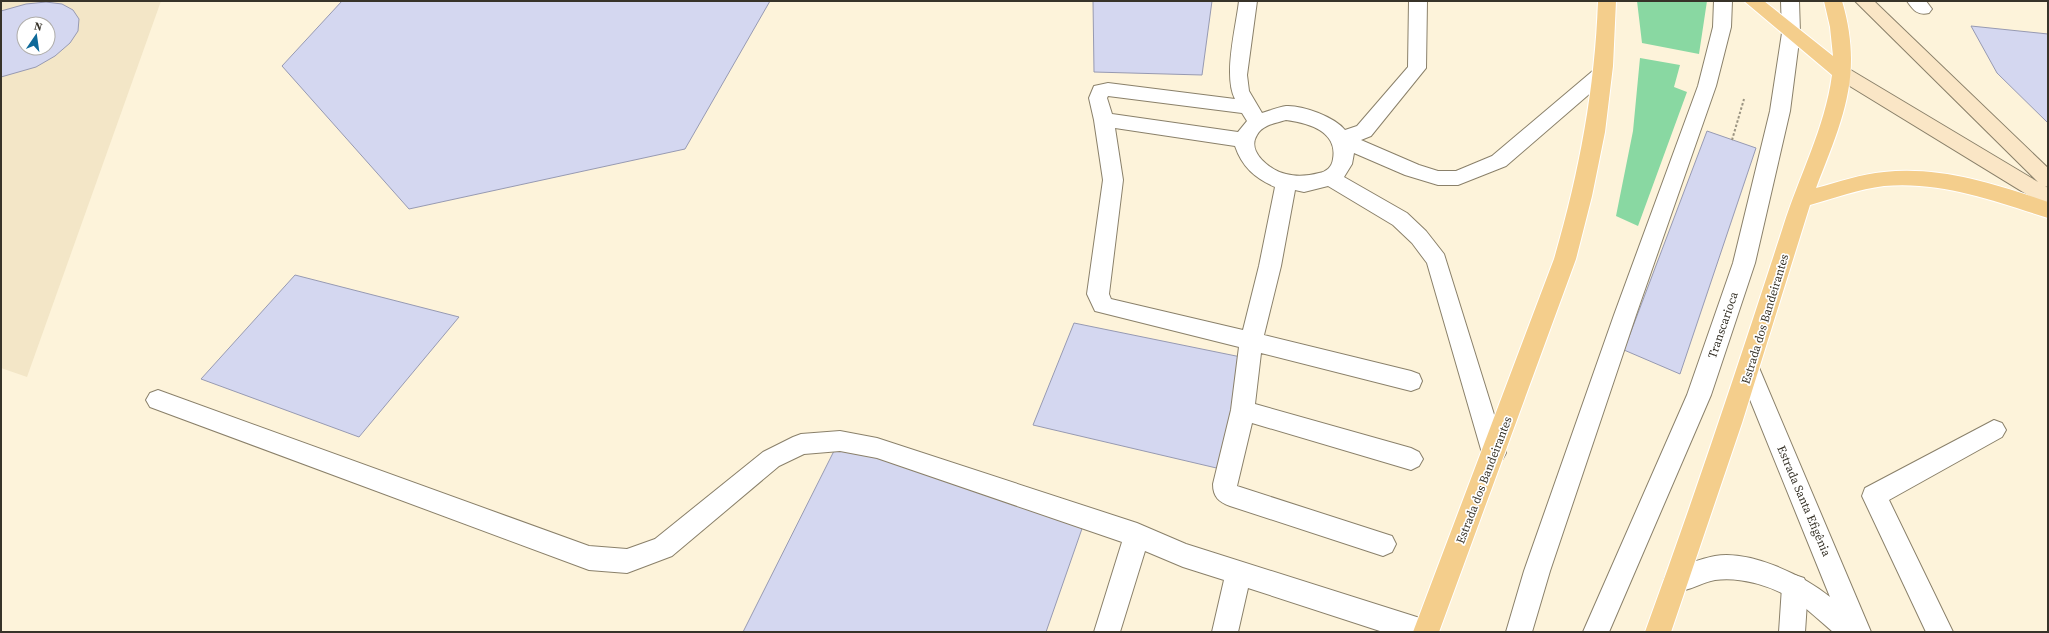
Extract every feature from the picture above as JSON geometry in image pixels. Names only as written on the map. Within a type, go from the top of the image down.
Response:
[{"type":"main road","name":"Estrada dos Bandeirantes","points":[[1425,632],[1494,453],[1564,260],[1585,179],[1596,122],[1602,72],[1607,1]]},
{"type":"main road","points":[[1753,1],[1842,74],[2048,198]]},
{"type":"main road","name":"Estrada dos Bandeirantes","points":[[1658,632],[1749,370],[1802,200],[1831,128],[1842,74],[1841,41],[1837,15],[1832,1]]},
{"type":"main road","points":[[1864,1],[2048,180]]},
{"type":"main road","points":[[1802,200],[1884,179],[1933,178],[1979,187],[2048,210]]},
{"type":"street","points":[[1248,1],[1238,75],[1240,91],[1253,114],[1244,140],[1246,154],[1254,166],[1268,176],[1286,183],[1321,181],[1400,219],[1419,237],[1437,260],[1494,453]]},
{"type":"street","points":[[1341,139],[1364,131],[1417,68],[1418,1]]},
{"type":"street","points":[[1519,632],[1537,571],[1627,307],[1707,86],[1722,27],[1723,1]]},
{"type":"street","name":"Transcarioca","points":[[1596,632],[1699,395],[1744,263],[1780,111],[1791,33],[1790,1]]},
{"type":"street","points":[[1341,139],[1412,170],[1438,178],[1458,178],[1473,173],[1499,160],[1602,72]]},
{"type":"street","points":[[1321,181],[1341,167],[1345,154],[1341,139],[1332,128],[1318,120],[1302,114],[1253,114],[1108,89],[1100,91],[1098,98],[1104,120],[1113,180],[1098,294],[1103,305],[1128,312],[1411,381]]},
{"type":"street","points":[[1104,120],[1244,140]]},
{"type":"street","points":[[1364,131],[1385,144],[1419,159],[1448,169],[1473,173]]},
{"type":"street","points":[[1286,183],[1270,266],[1251,341],[1243,410],[1224,484],[1225,490],[1230,496],[1383,544]]},
{"type":"street","name":"Estrada Santa Efigênia","points":[[1749,370],[1858,632]]},
{"type":"street","points":[[158,400],[590,558],[628,561],[663,548],[771,459],[801,444],[840,441],[877,448],[1136,535],[1183,556],[1425,632]]},
{"type":"street","points":[[1243,410],[1411,459]]},
{"type":"street","points":[[1940,632],[1874,496],[1994,430]]},
{"type":"street","points":[[1107,632],[1136,535]]},
{"type":"street","points":[[1677,580],[1715,568],[1738,568],[1774,577],[1811,597],[1853,632]]},
{"type":"street","points":[[1225,632],[1238,574]]},
{"type":"street","points":[[1792,632],[1794,587]]},
{"type":"path","points":[[1732,140],[1744,99]]},
{"type":"shaded area","points":[[1,1],[161,1],[27,377],[1,368]]},
{"type":"green space","points":[[1637,1],[1707,1],[1699,54],[1642,43]]},
{"type":"green space","points":[[1640,58],[1680,65],[1674,87],[1687,92],[1638,226],[1616,216],[1633,131]]},
{"type":"building","points":[[342,1],[770,1],[685,149],[409,209],[282,66]]},
{"type":"building","points":[[1093,1],[1212,1],[1202,75],[1094,72]]},
{"type":"building","points":[[46,2],[62,4],[73,10],[79,19],[78,31],[70,43],[56,55],[56,16],[16,16],[16,56],[55,56],[36,67],[1,77],[1,11],[26,4]]},
{"type":"building","points":[[1971,26],[2048,34],[2048,123],[1997,73]]},
{"type":"building","points":[[1707,131],[1756,148],[1680,374],[1624,350]]},
{"type":"building","points":[[295,275],[459,317],[359,437],[201,379]]},
{"type":"building","points":[[1074,323],[1241,357],[1225,470],[1033,425]]},
{"type":"building","points":[[838,443],[1085,520],[1046,632],[743,632]]}]
